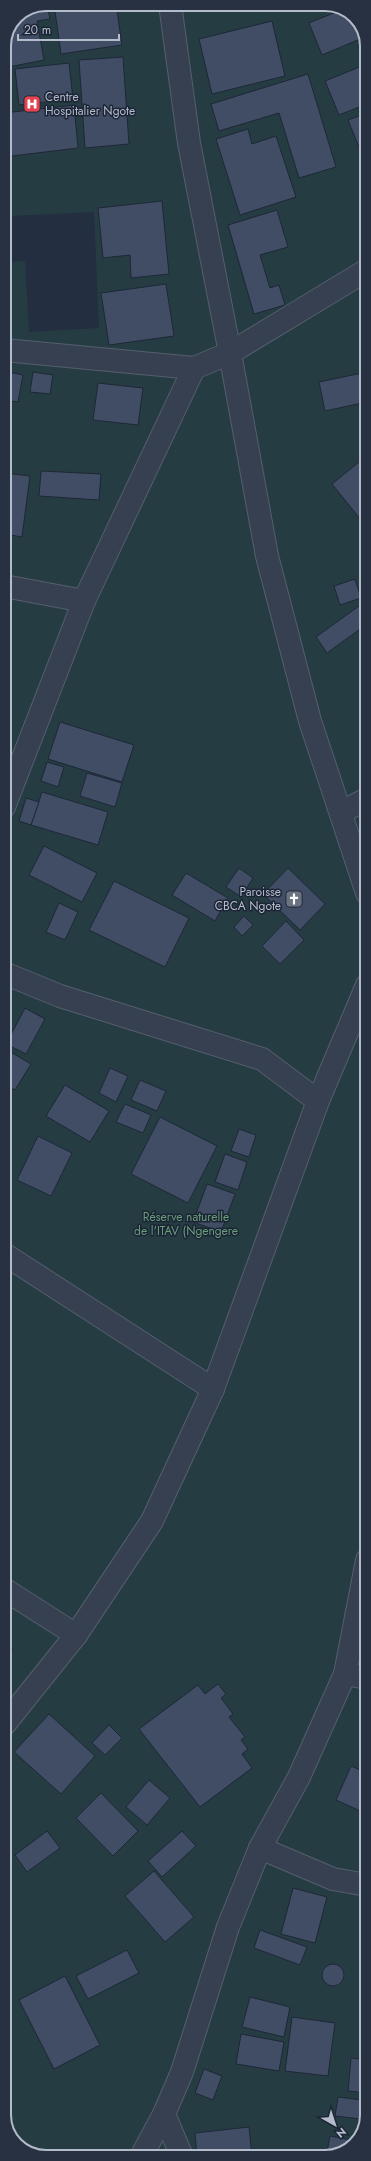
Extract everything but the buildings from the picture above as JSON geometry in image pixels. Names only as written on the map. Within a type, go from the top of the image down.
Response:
[{"type":"street","points":[[171,11],[189,143],[230,353],[267,556],[310,721],[360,871]]},
{"type":"street","points":[[11,351],[194,368],[230,353],[360,274]]},
{"type":"street","points":[[11,789],[84,601],[194,368]]},
{"type":"street","points":[[11,587],[84,601]]},
{"type":"street","points":[[341,812],[360,802]]},
{"type":"street","points":[[11,975],[60,996],[262,1059],[318,1101]]},
{"type":"street","points":[[11,1716],[76,1635],[152,1520],[213,1389],[318,1101],[360,1010]]},
{"type":"street","points":[[11,1259],[213,1389]]},
{"type":"street","points":[[11,1594],[76,1635]]},
{"type":"street","points":[[145,2150],[164,2114],[182,2072],[228,1927],[260,1848],[299,1777],[345,1674],[360,1596]]},
{"type":"street","points":[[345,1674],[360,1677]]},
{"type":"street","points":[[260,1848],[333,1879],[360,1884]]},
{"type":"street","points":[[164,2114],[179,2150]]},
{"type":"green space","name":"Réserve naturelle de l'ITAV (Ngengere","points":[[46,11],[327,11],[344,17],[353,25],[360,41],[360,2115],[357,2128],[351,2138],[343,2145],[330,2150],[44,2150],[28,2145],[23,2141],[15,2131],[11,2120],[11,262],[25,261],[29,332],[99,328],[94,212],[11,216],[11,46],[14,33],[21,21],[33,14]]},
{"type":"place","name":"Centre Hospitalier Ngote","points":[[32,104]]},
{"type":"place","name":"Paroisse CBCA Ngote","points":[[294,899]]}]
